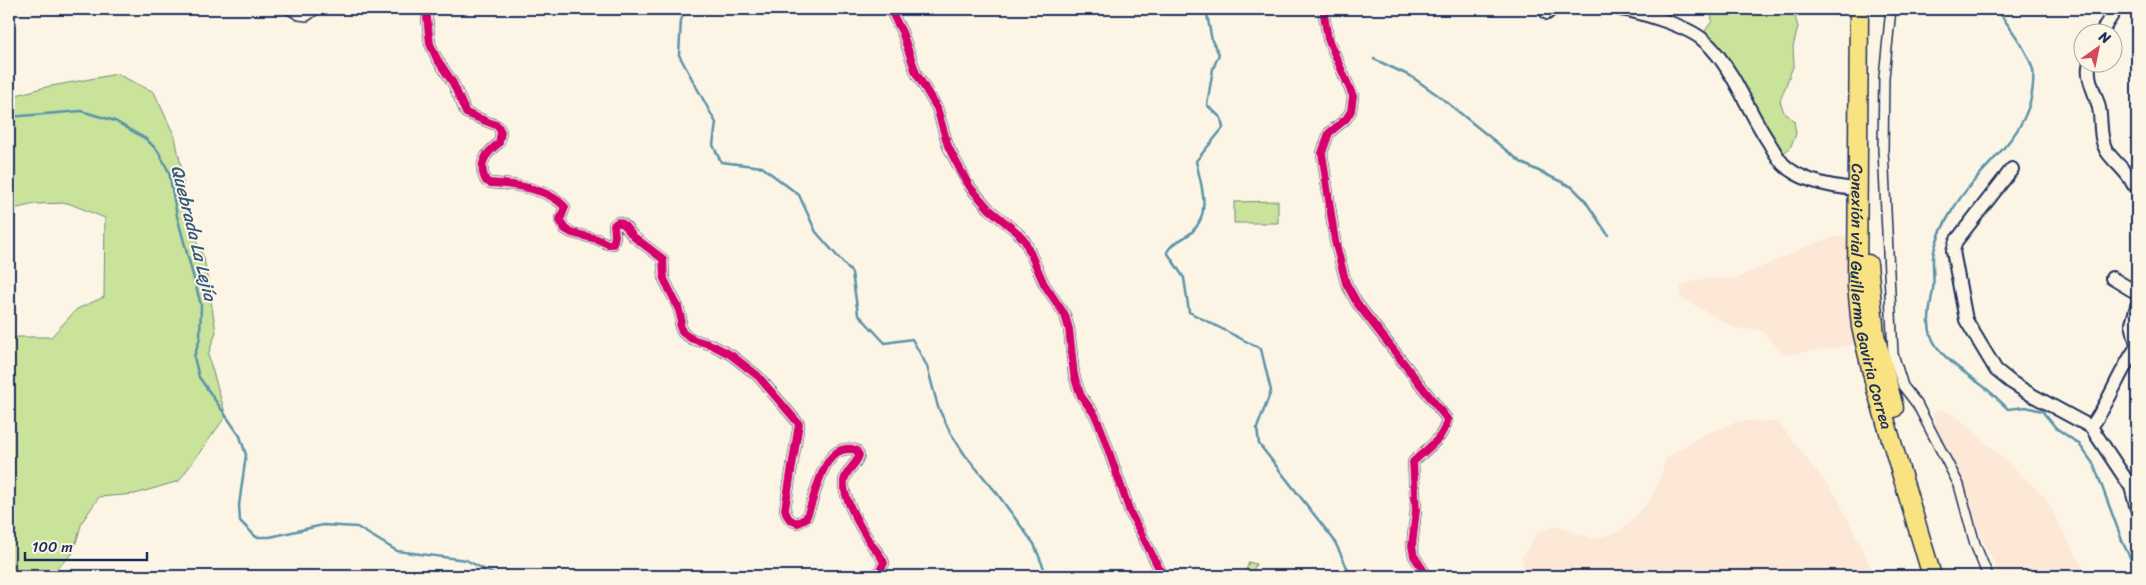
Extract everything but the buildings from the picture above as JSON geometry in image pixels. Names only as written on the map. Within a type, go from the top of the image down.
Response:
[{"type":"highway","name":"Conexión vial Guillermo Gaviria Correa","points":[[1859,9],[1857,286],[1861,326],[1876,389],[1932,576]]},
{"type":"highway","name":"Conexión vial Guillermo Gaviria Correa","points":[[1870,9],[1867,242],[1870,303],[1887,356],[1943,576]]},
{"type":"street","points":[[289,9],[299,15],[307,16],[316,9]]},
{"type":"street","points":[[426,9],[430,44],[436,58],[453,83],[466,113],[498,126],[501,132],[502,137],[499,143],[486,153],[483,176],[486,181],[490,184],[543,193],[560,202],[565,207],[560,220],[565,228],[608,244],[613,244],[614,241],[614,225],[618,222],[623,224],[634,237],[663,259],[664,279],[678,306],[681,318],[680,327],[683,333],[692,339],[712,344],[732,355],[758,376],[799,424],[785,509],[791,521],[798,523],[806,518],[820,476],[825,466],[833,457],[847,450],[856,450],[859,455],[858,461],[846,473],[844,487],[852,508],[870,542],[884,563],[877,576]]},
{"type":"street","points":[[890,9],[902,32],[916,73],[937,108],[948,146],[955,160],[970,186],[989,209],[1018,233],[1025,242],[1044,284],[1065,315],[1069,329],[1074,375],[1081,396],[1095,415],[1130,512],[1163,576]]},
{"type":"street","points":[[1323,9],[1328,39],[1353,96],[1351,111],[1346,119],[1329,133],[1322,153],[1332,208],[1335,242],[1346,283],[1357,303],[1447,419],[1446,426],[1436,441],[1413,462],[1416,510],[1412,546],[1414,556],[1427,576]]},
{"type":"street","points":[[1545,9],[1547,13],[1552,9]]},
{"type":"street","points":[[1620,9],[1646,15],[1691,32],[1702,39],[1721,58],[1755,120],[1783,164],[1792,171],[1816,181],[1837,187],[1858,189]]},
{"type":"street","points":[[1891,9],[1884,77],[1883,150],[1887,356],[1903,386],[1917,404],[1959,484],[1975,544],[1988,576]]},
{"type":"street","points":[[2108,22],[2116,9]]},
{"type":"street","points":[[2089,72],[2088,76],[2099,107],[2105,148],[2115,162],[2127,172],[2133,184]]},
{"type":"street","points":[[2012,169],[1956,241],[1954,251],[1966,320],[1996,370],[2030,394],[2090,427],[2130,487],[2137,509]]},
{"type":"street","points":[[2112,278],[2137,293]]},
{"type":"street","points":[[2090,427],[2137,346],[2132,324],[2137,306]]},
{"type":"shaded area","points":[[1839,236],[1851,236],[1860,344],[1785,355],[1761,330],[1735,328],[1680,297],[1681,286],[1688,283],[1702,279],[1737,278],[1812,244]]},
{"type":"shaded area","points":[[1941,409],[1959,418],[2045,497],[2087,576],[2001,576],[1983,541],[1960,477],[1935,425],[1933,413]]},
{"type":"shaded area","points":[[1738,421],[1778,422],[1837,497],[1875,576],[1525,576],[1522,557],[1538,532],[1557,526],[1594,539],[1621,531],[1648,503],[1660,479],[1666,458],[1701,436]]},
{"type":"green space","points":[[1711,9],[1793,9],[1798,27],[1793,47],[1794,64],[1780,101],[1784,112],[1794,121],[1796,134],[1790,148],[1781,155],[1750,95],[1708,38],[1705,31],[1712,21]]},
{"type":"green space","points":[[117,74],[154,92],[175,137],[182,171],[186,218],[204,258],[216,332],[208,355],[226,416],[179,481],[135,494],[99,497],[82,522],[73,553],[49,576],[9,576],[9,340],[17,337],[51,337],[77,309],[104,297],[105,218],[68,203],[35,204],[9,210],[9,97],[46,87]]},
{"type":"green space","points":[[1278,201],[1278,223],[1234,223],[1234,202]]},
{"type":"green space","points":[[1249,562],[1256,564],[1251,576],[1244,576]]},
{"type":"waterway","points":[[686,9],[681,20],[679,55],[716,123],[713,145],[721,162],[762,167],[799,195],[816,232],[852,273],[858,314],[885,343],[912,339],[927,366],[938,407],[950,432],[965,455],[996,492],[1034,544],[1047,576]]},
{"type":"waterway","points":[[1206,9],[1212,41],[1219,54],[1213,69],[1207,105],[1221,118],[1223,128],[1196,161],[1203,198],[1202,216],[1192,232],[1175,243],[1167,252],[1184,278],[1189,312],[1261,349],[1271,391],[1257,428],[1259,444],[1334,540],[1351,576]]},
{"type":"waterway","points":[[1997,9],[2022,46],[2033,70],[2031,100],[2020,126],[2004,148],[1963,195],[1950,213],[1940,233],[1933,256],[1933,284],[1929,319],[1930,334],[1937,347],[1947,359],[1986,389],[2008,409],[2026,407],[2042,411],[2056,428],[2079,444],[2094,465],[2123,543],[2137,572]]},
{"type":"waterway","points":[[1374,59],[1412,77],[1439,96],[1522,163],[1572,187],[1584,199],[1608,235]]},
{"type":"waterway","name":"Quebrada La Lejía","points":[[9,117],[81,111],[115,121],[146,139],[158,151],[169,172],[177,216],[201,305],[200,338],[194,357],[199,377],[240,436],[246,455],[239,505],[240,521],[256,537],[270,537],[323,525],[357,527],[397,551],[466,560],[497,576]]},
{"type":"cycle path","points":[[426,9],[430,44],[437,59],[453,83],[466,113],[498,126],[501,132],[499,143],[484,159],[482,169],[486,181],[530,189],[550,196],[565,207],[560,220],[565,229],[572,233],[613,244],[615,236],[614,225],[618,222],[623,224],[634,237],[663,259],[664,279],[678,307],[681,318],[680,327],[683,333],[692,339],[712,345],[731,355],[758,376],[799,424],[785,509],[789,519],[798,523],[806,518],[822,473],[835,454],[844,449],[856,450],[859,455],[845,477],[844,487],[857,520],[884,563],[877,576]]},
{"type":"cycle path","points":[[890,9],[902,32],[916,73],[937,108],[948,146],[970,187],[989,209],[1025,241],[1044,284],[1065,315],[1069,329],[1074,375],[1081,396],[1095,415],[1130,512],[1163,576]]},
{"type":"cycle path","points":[[1323,9],[1328,39],[1353,96],[1351,111],[1346,119],[1329,133],[1322,153],[1335,241],[1346,283],[1357,303],[1447,419],[1438,438],[1413,462],[1416,510],[1412,546],[1414,556],[1427,576]]}]
